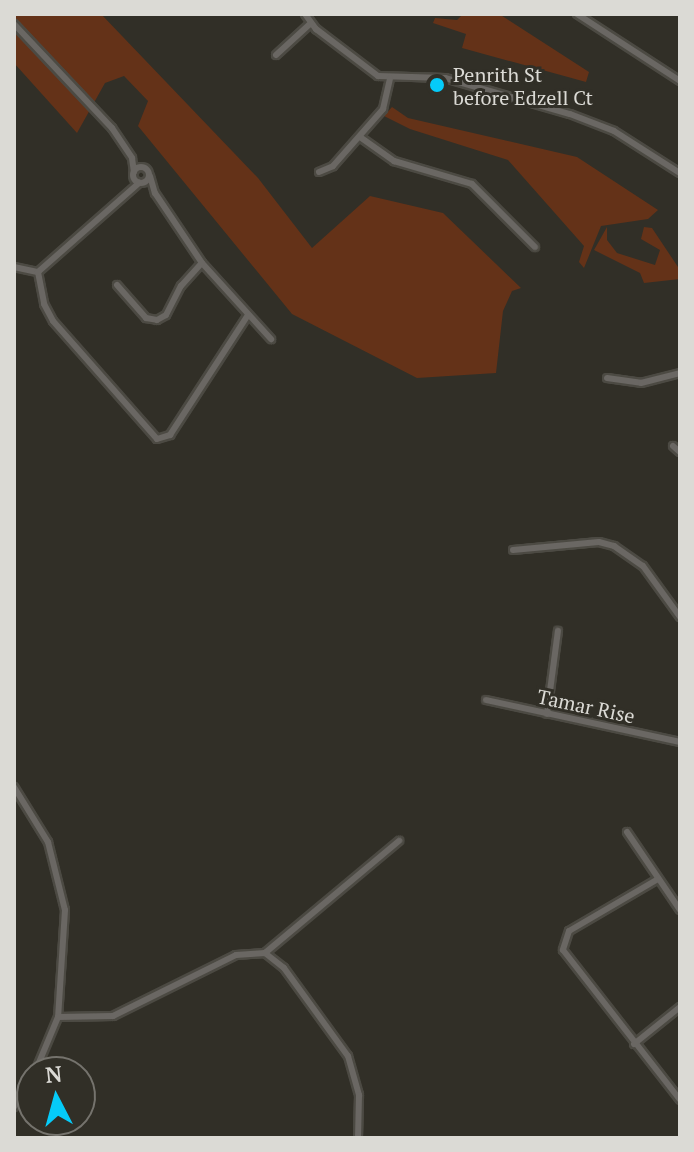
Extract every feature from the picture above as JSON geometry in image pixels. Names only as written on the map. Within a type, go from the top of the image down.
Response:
[{"type":"street","points":[[305,14],[311,23],[361,67],[390,79],[445,78],[570,114],[614,131],[680,173]]},
{"type":"street","points":[[577,14],[680,81]]},
{"type":"street","points":[[276,55],[311,23]]},
{"type":"street","points":[[14,24],[112,128],[132,158],[145,167],[155,193],[202,263],[271,339]]},
{"type":"street","points":[[319,172],[333,166],[360,137],[387,101],[390,79]]},
{"type":"street","points":[[360,137],[394,161],[472,184],[535,247]]},
{"type":"street","points":[[132,158],[134,173],[140,183],[155,193]]},
{"type":"street","points":[[14,267],[38,272],[59,259],[125,191],[134,173],[145,167]]},
{"type":"street","points":[[125,191],[150,176]]},
{"type":"street","points":[[117,285],[146,318],[157,320],[170,310],[181,286],[202,263]]},
{"type":"street","points":[[38,272],[53,321],[157,439],[170,435],[248,315]]},
{"type":"street","points":[[607,378],[641,383],[680,373]]},
{"type":"street","points":[[673,446],[680,452]]},
{"type":"street","points":[[513,550],[599,542],[614,546],[643,566],[680,617]]},
{"type":"street","points":[[547,714],[558,631]]},
{"type":"street","name":"Tamar Rise","points":[[486,700],[680,742]]},
{"type":"street","points":[[14,787],[48,842],[64,898],[58,1017],[41,1056]]},
{"type":"street","points":[[627,832],[680,910]]},
{"type":"street","points":[[58,1017],[113,1016],[236,955],[265,953],[399,841]]},
{"type":"street","points":[[658,879],[569,931],[562,943],[566,957],[680,1100]]},
{"type":"street","points":[[265,953],[284,968],[348,1056],[359,1095],[358,1138]]},
{"type":"street","points":[[634,1044],[680,1007]]},
{"type":"shaded area","points":[[14,14],[101,14],[258,178],[312,248],[370,196],[443,213],[521,288],[512,291],[503,311],[496,373],[417,378],[292,314],[138,126],[148,101],[124,76],[105,83],[77,133],[14,63]]},
{"type":"shaded area","points":[[463,14],[499,14],[589,72],[586,82],[462,48],[466,34],[433,23],[435,18],[457,20]]},
{"type":"shaded area","points":[[392,107],[408,118],[577,157],[658,210],[648,219],[601,226],[584,268],[579,262],[584,246],[508,160],[410,129],[384,116]]},
{"type":"shaded area","points":[[607,227],[607,240],[617,253],[655,265],[660,250],[641,239],[644,227],[652,228],[680,270],[680,279],[644,283],[640,273],[594,250]]},
{"type":"place","name":"Penrith St before Edzell Ct","points":[[437,85]]}]
